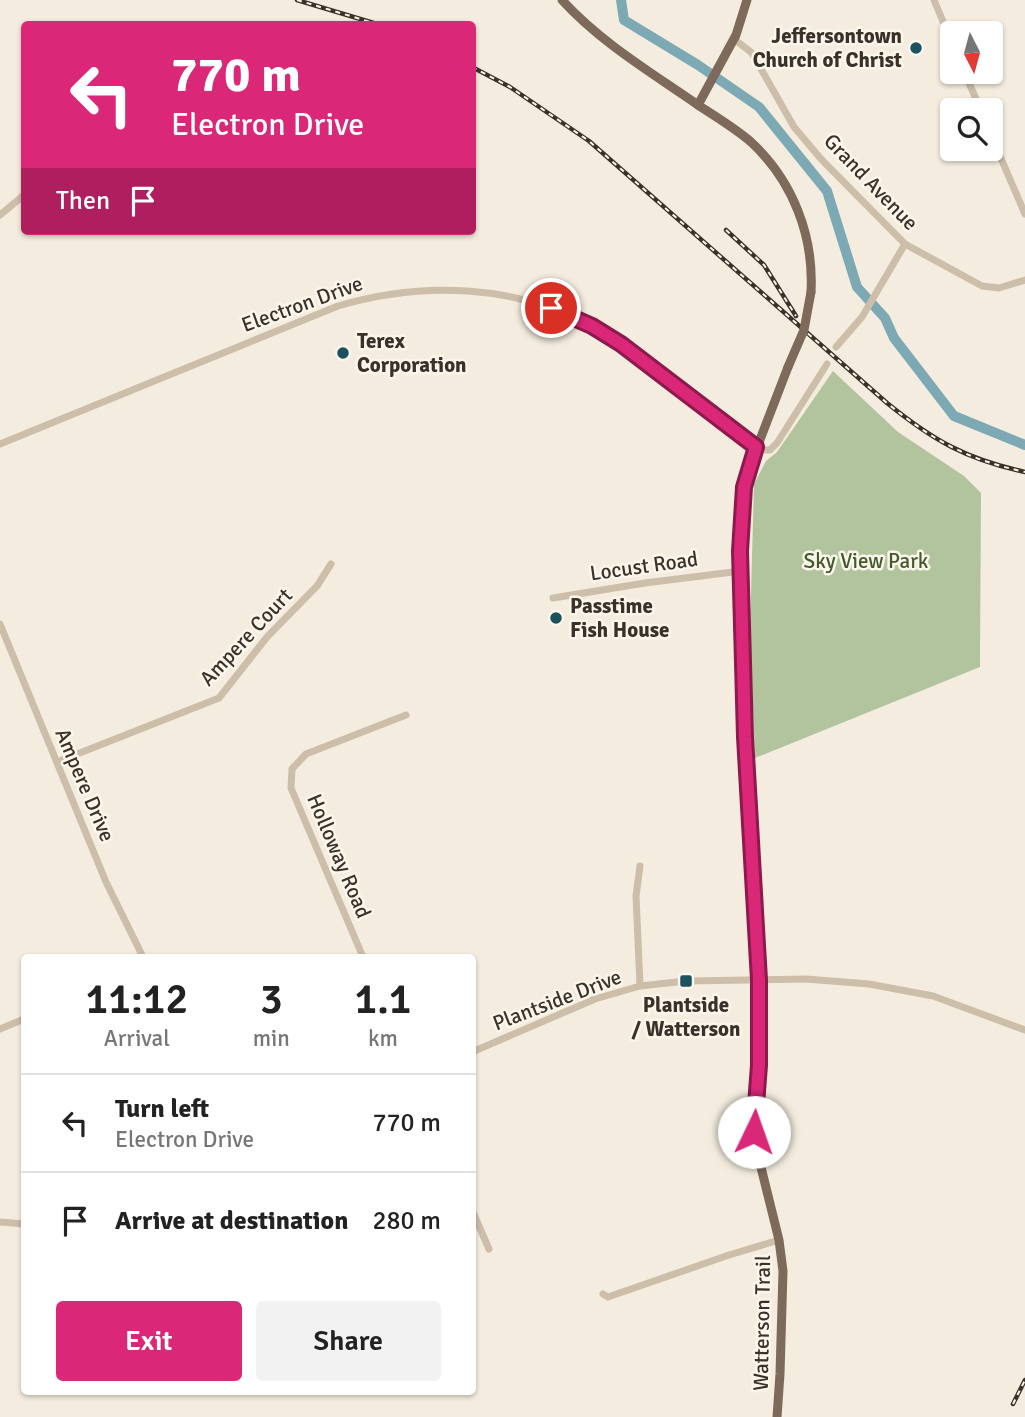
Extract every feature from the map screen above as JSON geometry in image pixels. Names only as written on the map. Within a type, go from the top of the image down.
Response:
[{"type":"main road","name":"Watterson Trail","points":[[562,0],[608,41],[749,141],[771,164],[796,204],[806,234],[811,265],[811,292],[804,330],[756,447],[744,487],[741,571],[745,737],[759,980],[759,1065],[754,1139],[779,1240],[783,1271],[777,1417]]},
{"type":"main road","points":[[698,105],[734,39],[747,0]]},
{"type":"street","points":[[934,0],[943,21]]},
{"type":"street","name":"Grand Avenue","points":[[734,39],[752,53],[794,127],[833,172],[905,244],[982,286],[999,288],[1025,280]]},
{"type":"street","points":[[1003,160],[1022,200],[1025,214]]},
{"type":"street","points":[[0,215],[21,198]]},
{"type":"street","points":[[836,347],[875,297],[905,244]]},
{"type":"street","name":"Electron Drive","points":[[0,444],[338,306],[374,296],[425,289],[494,293],[571,316],[628,349],[756,447]]},
{"type":"street","points":[[756,447],[769,450],[777,443],[827,364]]},
{"type":"street","name":"Ampere Court","points":[[57,762],[219,698],[267,637],[317,586],[331,564]]},
{"type":"street","name":"Locust Road","points":[[553,598],[741,571]]},
{"type":"street","name":"Ampere Drive","points":[[0,624],[107,885],[142,954]]},
{"type":"street","name":"Holloway Road","points":[[362,954],[291,788],[291,775],[296,762],[306,754],[406,715]]},
{"type":"street","points":[[640,866],[636,896],[640,986]]},
{"type":"street","name":"Plantside Drive","points":[[476,1050],[580,1005],[640,986],[686,981],[850,981],[933,996],[1025,1030]]},
{"type":"street","points":[[0,1029],[21,1020]]},
{"type":"street","points":[[476,1219],[489,1249]]},
{"type":"street","points":[[0,1222],[21,1224]]},
{"type":"street","points":[[603,1294],[608,1297],[779,1240]]},
{"type":"green space","name":"Sky View Park","points":[[833,371],[898,432],[964,476],[981,493],[980,667],[755,758],[750,630],[754,484],[766,461],[777,452]]},
{"type":"waterway","points":[[621,0],[624,20],[698,65],[759,107],[827,191],[857,287],[885,318],[894,338],[954,416],[1025,445]]},
{"type":"railway","points":[[297,0],[367,21]]},
{"type":"railway","points":[[476,69],[510,87],[589,141],[904,416],[951,447],[985,461],[1025,472]]},
{"type":"railway","points":[[726,230],[764,265],[796,316]]},
{"type":"railway","points":[[1013,1404],[1025,1380]]},
{"type":"place","name":"Jeffersontown Church of Christ","points":[[916,48]]},
{"type":"place","name":"Terex Corporation","points":[[343,353]]},
{"type":"place","name":"Passtime Fish House","points":[[556,618]]},
{"type":"place","name":"Plantside / Watterson","points":[[686,981]]},
{"type":"route","points":[[551,308],[592,326],[621,344],[756,447],[744,487],[740,551],[745,737],[759,980],[759,1065],[754,1132]]}]
